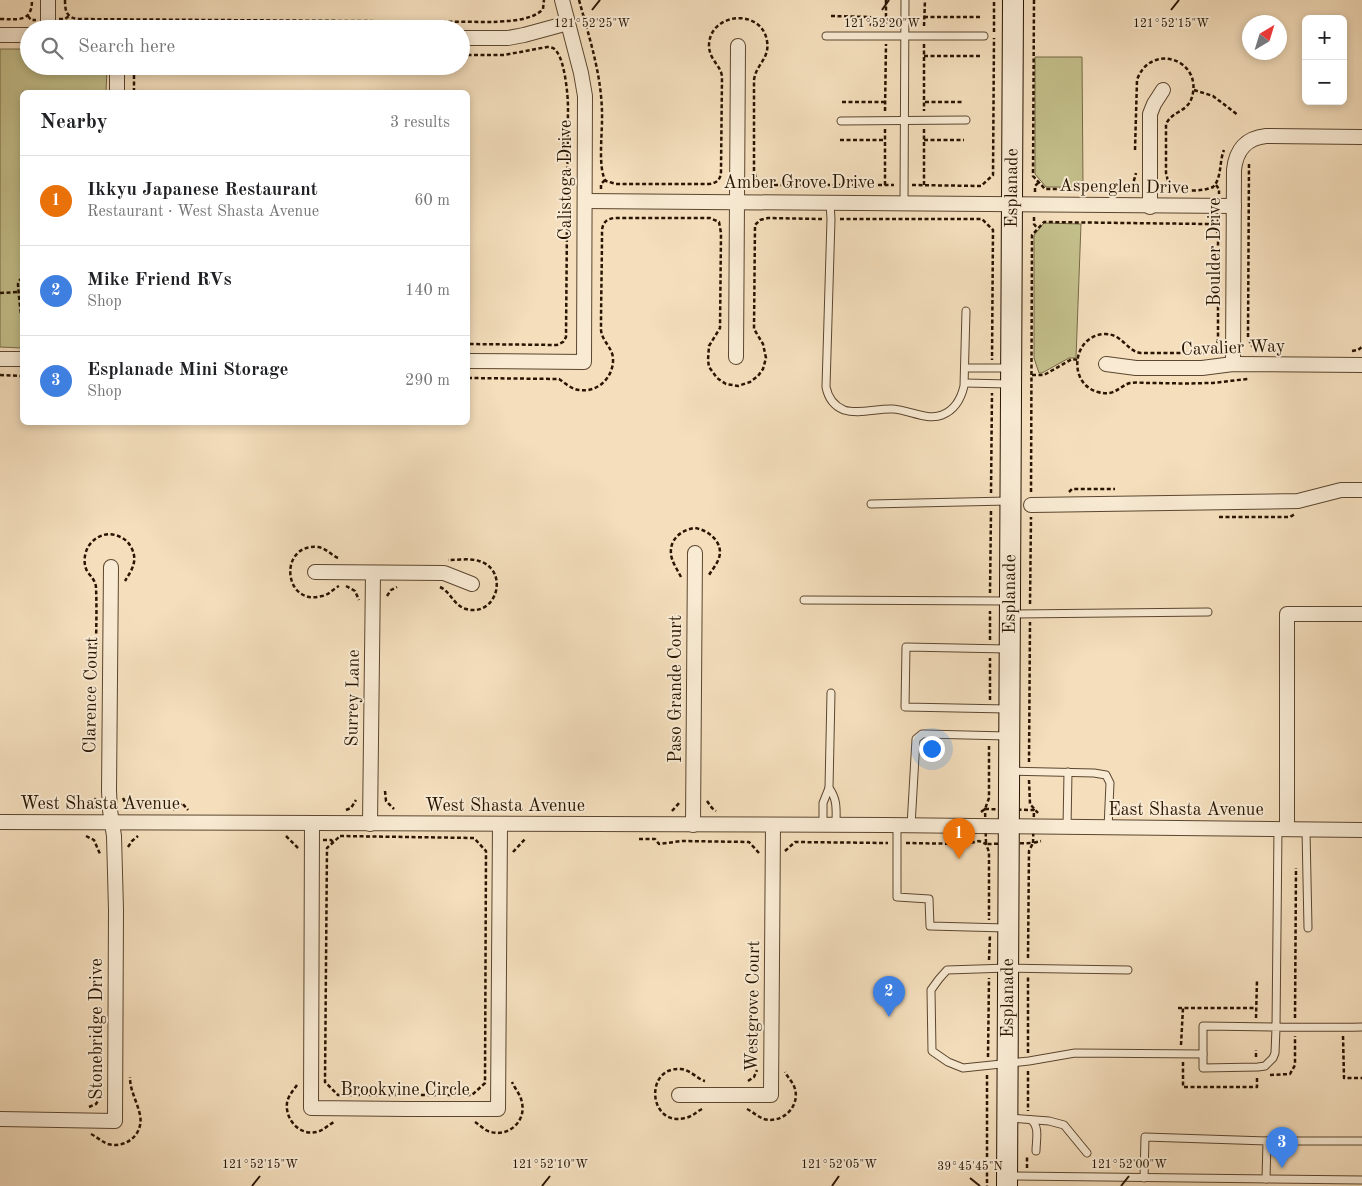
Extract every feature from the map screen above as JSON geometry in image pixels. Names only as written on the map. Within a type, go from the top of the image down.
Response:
[{"type":"main road","name":"Esplanade","points":[[1007,1181],[1008,968],[999,928],[1009,827],[1019,771],[1010,736],[1010,649],[1017,609],[1005,373],[1012,204],[1013,0]]},
{"type":"street","points":[[48,0],[48,20]]},
{"type":"street","name":"Calistoga Drive","points":[[470,362],[584,362],[585,96],[562,0]]},
{"type":"street","points":[[470,38],[508,38],[568,23]]},
{"type":"street","points":[[0,35],[20,35]]},
{"type":"street","points":[[736,357],[738,46]]},
{"type":"street","points":[[117,75],[117,90]]},
{"type":"street","points":[[1150,207],[1150,114],[1154,104],[1164,90]]},
{"type":"street","name":"Boulder Drive","points":[[1233,364],[1235,161],[1238,153],[1246,143],[1258,137],[1362,137]]},
{"type":"street","name":"Amber Grove Drive","points":[[585,201],[1012,204]]},
{"type":"street","name":"Aspenglen Drive","points":[[1012,204],[1150,207],[1234,206]]},
{"type":"street","points":[[0,359],[20,359]]},
{"type":"street","name":"Cavalier Way","points":[[1106,364],[1136,368],[1202,368],[1233,364],[1362,365]]},
{"type":"street","points":[[1031,505],[1298,501],[1341,490],[1362,490]]},
{"type":"street","name":"Paso Grande Court","points":[[693,825],[696,554]]},
{"type":"street","name":"Clarence Court","points":[[111,567],[109,791],[112,823]]},
{"type":"street","points":[[315,572],[444,573],[472,584]]},
{"type":"street","name":"Surrey Lane","points":[[370,824],[373,573]]},
{"type":"street","points":[[1282,829],[1287,614],[1362,614]]},
{"type":"street","name":"West Shasta Avenue","points":[[0,822],[1009,827]]},
{"type":"street","name":"Stonebridge Drive","points":[[0,1119],[115,1121],[116,910],[112,823]]},
{"type":"street","name":"Brookvine Circle","points":[[312,824],[311,1108],[407,1109],[498,1109],[500,824]]},
{"type":"street","name":"Westgrove Court","points":[[679,1094],[771,1095],[773,825]]},
{"type":"street","name":"East Shasta Avenue","points":[[1009,827],[1362,830]]},
{"type":"lane","points":[[904,202],[905,0]]},
{"type":"lane","points":[[826,36],[984,36]]},
{"type":"lane","points":[[841,121],[966,120]]},
{"type":"lane","points":[[830,202],[826,387],[828,396],[841,409],[850,412],[892,409],[936,417],[945,414],[955,407],[962,397],[965,383],[966,311]]},
{"type":"lane","points":[[965,368],[1005,373]]},
{"type":"lane","points":[[965,383],[992,384],[1005,373]]},
{"type":"lane","points":[[871,504],[1011,501]]},
{"type":"lane","points":[[804,600],[990,600],[1017,609],[1208,612]]},
{"type":"lane","points":[[1010,649],[906,647],[905,707],[1010,709]]},
{"type":"lane","points":[[829,825],[823,802],[829,788],[831,693]]},
{"type":"lane","points":[[999,928],[930,926],[929,899],[897,897],[897,843],[904,826],[916,739],[922,734],[1010,736]]},
{"type":"lane","points":[[1019,771],[1106,775],[1109,778],[1108,828]]},
{"type":"lane","points":[[1067,828],[1068,772]]},
{"type":"lane","points":[[829,788],[835,796],[836,803],[829,825]]},
{"type":"lane","points":[[1282,829],[1276,1028],[1275,1053],[1265,1066],[1258,1068],[1203,1068],[1203,1026],[1276,1028],[1362,1027]]},
{"type":"lane","points":[[1306,830],[1308,928]]},
{"type":"lane","points":[[1128,970],[988,968],[947,970],[938,978],[931,990],[932,1050],[948,1062],[963,1068],[1008,1064],[1075,1053],[1203,1054]]},
{"type":"lane","points":[[1008,1118],[1049,1121],[1064,1126],[1087,1153]]},
{"type":"lane","points":[[1029,1120],[1034,1122],[1036,1126],[1036,1151]]},
{"type":"lane","points":[[1144,1178],[1145,1137],[1362,1142]]},
{"type":"lane","points":[[1266,1179],[1267,1141]]},
{"type":"lane","points":[[1007,1181],[1027,1176],[1362,1180]]},
{"type":"path","points":[[0,19],[21,19],[27,16],[31,10],[32,0]]},
{"type":"path","points":[[65,0],[67,13],[77,19],[204,20]]},
{"type":"path","points":[[470,22],[500,21],[529,16],[542,11],[544,0]]},
{"type":"path","points":[[885,185],[886,0]]},
{"type":"path","points":[[924,185],[925,0]]},
{"type":"path","points":[[981,186],[993,175],[994,0]]},
{"type":"path","points":[[831,16],[870,17],[870,25],[877,28]]},
{"type":"path","points":[[924,17],[982,17]]},
{"type":"path","points":[[882,28],[886,27]]},
{"type":"path","points":[[470,55],[504,55],[547,47],[553,48],[558,53],[561,62],[567,90],[568,108],[566,337],[563,342],[557,345],[470,344]]},
{"type":"path","points":[[924,56],[981,56]]},
{"type":"path","points":[[134,75],[134,90]]},
{"type":"path","points":[[1194,90],[1213,96],[1238,115]]},
{"type":"path","points":[[842,102],[885,102]]},
{"type":"path","points":[[924,102],[963,102]]},
{"type":"path","points":[[840,140],[885,140]]},
{"type":"path","points":[[924,140],[964,140]]},
{"type":"path","points":[[1250,160],[1248,338],[1252,346],[1262,350]]},
{"type":"path","points":[[470,378],[559,379],[570,387],[588,390],[598,387],[609,376],[613,360],[602,334],[602,230],[607,219],[614,218],[710,218],[717,220],[720,225],[721,240],[720,328],[709,346],[707,355],[709,367],[716,378],[726,384],[738,386],[750,382],[761,373],[766,358],[763,344],[754,330],[755,224],[760,220],[768,218],[982,219],[993,230],[1005,373]]},
{"type":"path","points":[[1042,815],[1036,812],[1030,804],[1019,771],[1017,609],[1031,505],[1032,235],[1044,222],[1211,224],[1218,231],[1218,341],[1214,348],[1207,353],[1140,353],[1132,350],[1121,338],[1106,334],[1096,336],[1087,341],[1080,349],[1078,374],[1090,389],[1102,393],[1114,392],[1131,383],[1208,383],[1253,378]]},
{"type":"path","points":[[20,280],[18,282],[20,297]]},
{"type":"path","points":[[0,293],[19,292]]},
{"type":"path","points":[[1032,375],[1044,375],[1072,359],[1078,360]]},
{"type":"path","points":[[0,376],[20,376]]},
{"type":"path","points":[[990,708],[992,384]]},
{"type":"path","points":[[682,581],[681,575],[673,562],[671,548],[674,540],[680,533],[695,528],[711,534],[719,548],[719,558],[707,581]]},
{"type":"path","points":[[96,658],[96,584],[86,567],[85,556],[88,546],[99,536],[109,534],[119,536],[131,547],[134,555],[134,565],[123,585]]},
{"type":"path","points":[[344,559],[336,558],[317,547],[306,549],[298,553],[292,561],[290,577],[296,588],[305,596],[322,596],[337,587],[345,586],[355,591],[359,603]]},
{"type":"path","points":[[436,586],[446,590],[452,600],[460,607],[470,610],[480,609],[489,604],[495,596],[497,587],[495,572],[481,561],[440,560]]},
{"type":"path","points":[[386,600],[391,590],[402,586]]},
{"type":"path","points":[[976,814],[985,809],[989,798],[989,736]]},
{"type":"path","points":[[384,783],[386,801],[392,808],[400,811]]},
{"type":"path","points":[[83,809],[93,804],[97,796],[96,792]]},
{"type":"path","points":[[122,794],[126,804],[136,810]]},
{"type":"path","points":[[707,795],[709,805],[719,812]]},
{"type":"path","points":[[344,810],[351,808],[357,798]]},
{"type":"path","points":[[667,812],[676,808],[681,798]]},
{"type":"path","points":[[165,810],[173,810],[182,803],[188,810]]},
{"type":"path","points":[[86,836],[97,844],[100,857]]},
{"type":"path","points":[[127,852],[131,842],[143,836]]},
{"type":"path","points":[[277,836],[287,836],[299,849]]},
{"type":"path","points":[[340,836],[474,838],[486,851],[485,1083],[472,1095],[349,1095],[338,1095],[325,1082],[327,848],[340,836]]},
{"type":"path","points":[[513,858],[513,850],[525,838],[533,838]]},
{"type":"path","points":[[635,839],[655,839],[659,844],[749,842],[759,852],[759,861]]},
{"type":"path","points":[[784,852],[795,842],[965,844],[979,841],[986,844],[989,852],[999,928],[988,968],[987,1186]]},
{"type":"path","points":[[1029,851],[1029,1120]]},
{"type":"path","points":[[1295,1018],[1296,864]]},
{"type":"path","points":[[1256,1020],[1257,980]]},
{"type":"path","points":[[1178,1008],[1256,1008]]},
{"type":"path","points":[[1182,1023],[1183,1008]]},
{"type":"path","points":[[746,1082],[754,1077],[758,1067]]},
{"type":"path","points":[[740,1108],[749,1109],[760,1117],[769,1120],[778,1119],[786,1114],[794,1104],[796,1095],[794,1086],[784,1067]]},
{"type":"path","points":[[707,1081],[687,1071],[672,1070],[661,1078],[656,1086],[654,1095],[660,1110],[674,1118],[688,1118],[707,1108]]},
{"type":"path","points":[[88,1133],[107,1144],[118,1145],[128,1142],[135,1136],[141,1120],[132,1094],[130,1077]]},
{"type":"path","points":[[470,1122],[474,1122],[487,1131],[497,1134],[507,1132],[516,1126],[521,1117],[523,1105],[511,1077]]},
{"type":"path","points":[[298,1081],[287,1104],[289,1118],[296,1126],[304,1131],[314,1132],[339,1121]]},
{"type":"path","points":[[85,1107],[96,1104],[102,1093]]},
{"type":"path","points":[[1027,1176],[1028,1150]]},
{"type":"shaded area","points":[[0,49],[20,49],[20,75],[107,75],[106,90],[20,90],[20,348],[0,347]]},
{"type":"shaded area","points":[[1035,57],[1082,57],[1083,187],[1046,187],[1035,174]]},
{"type":"shaded area","points":[[1044,223],[1081,224],[1076,358],[1069,358],[1039,373],[1034,358],[1034,235]]},
{"type":"place","name":"Ikkyu Japanese Restaurant","points":[[959,859]]},
{"type":"place","name":"Mike Friend RVs","points":[[889,1017]]},
{"type":"place","name":"Esplanade Mini Storage","points":[[1282,1168]]}]
